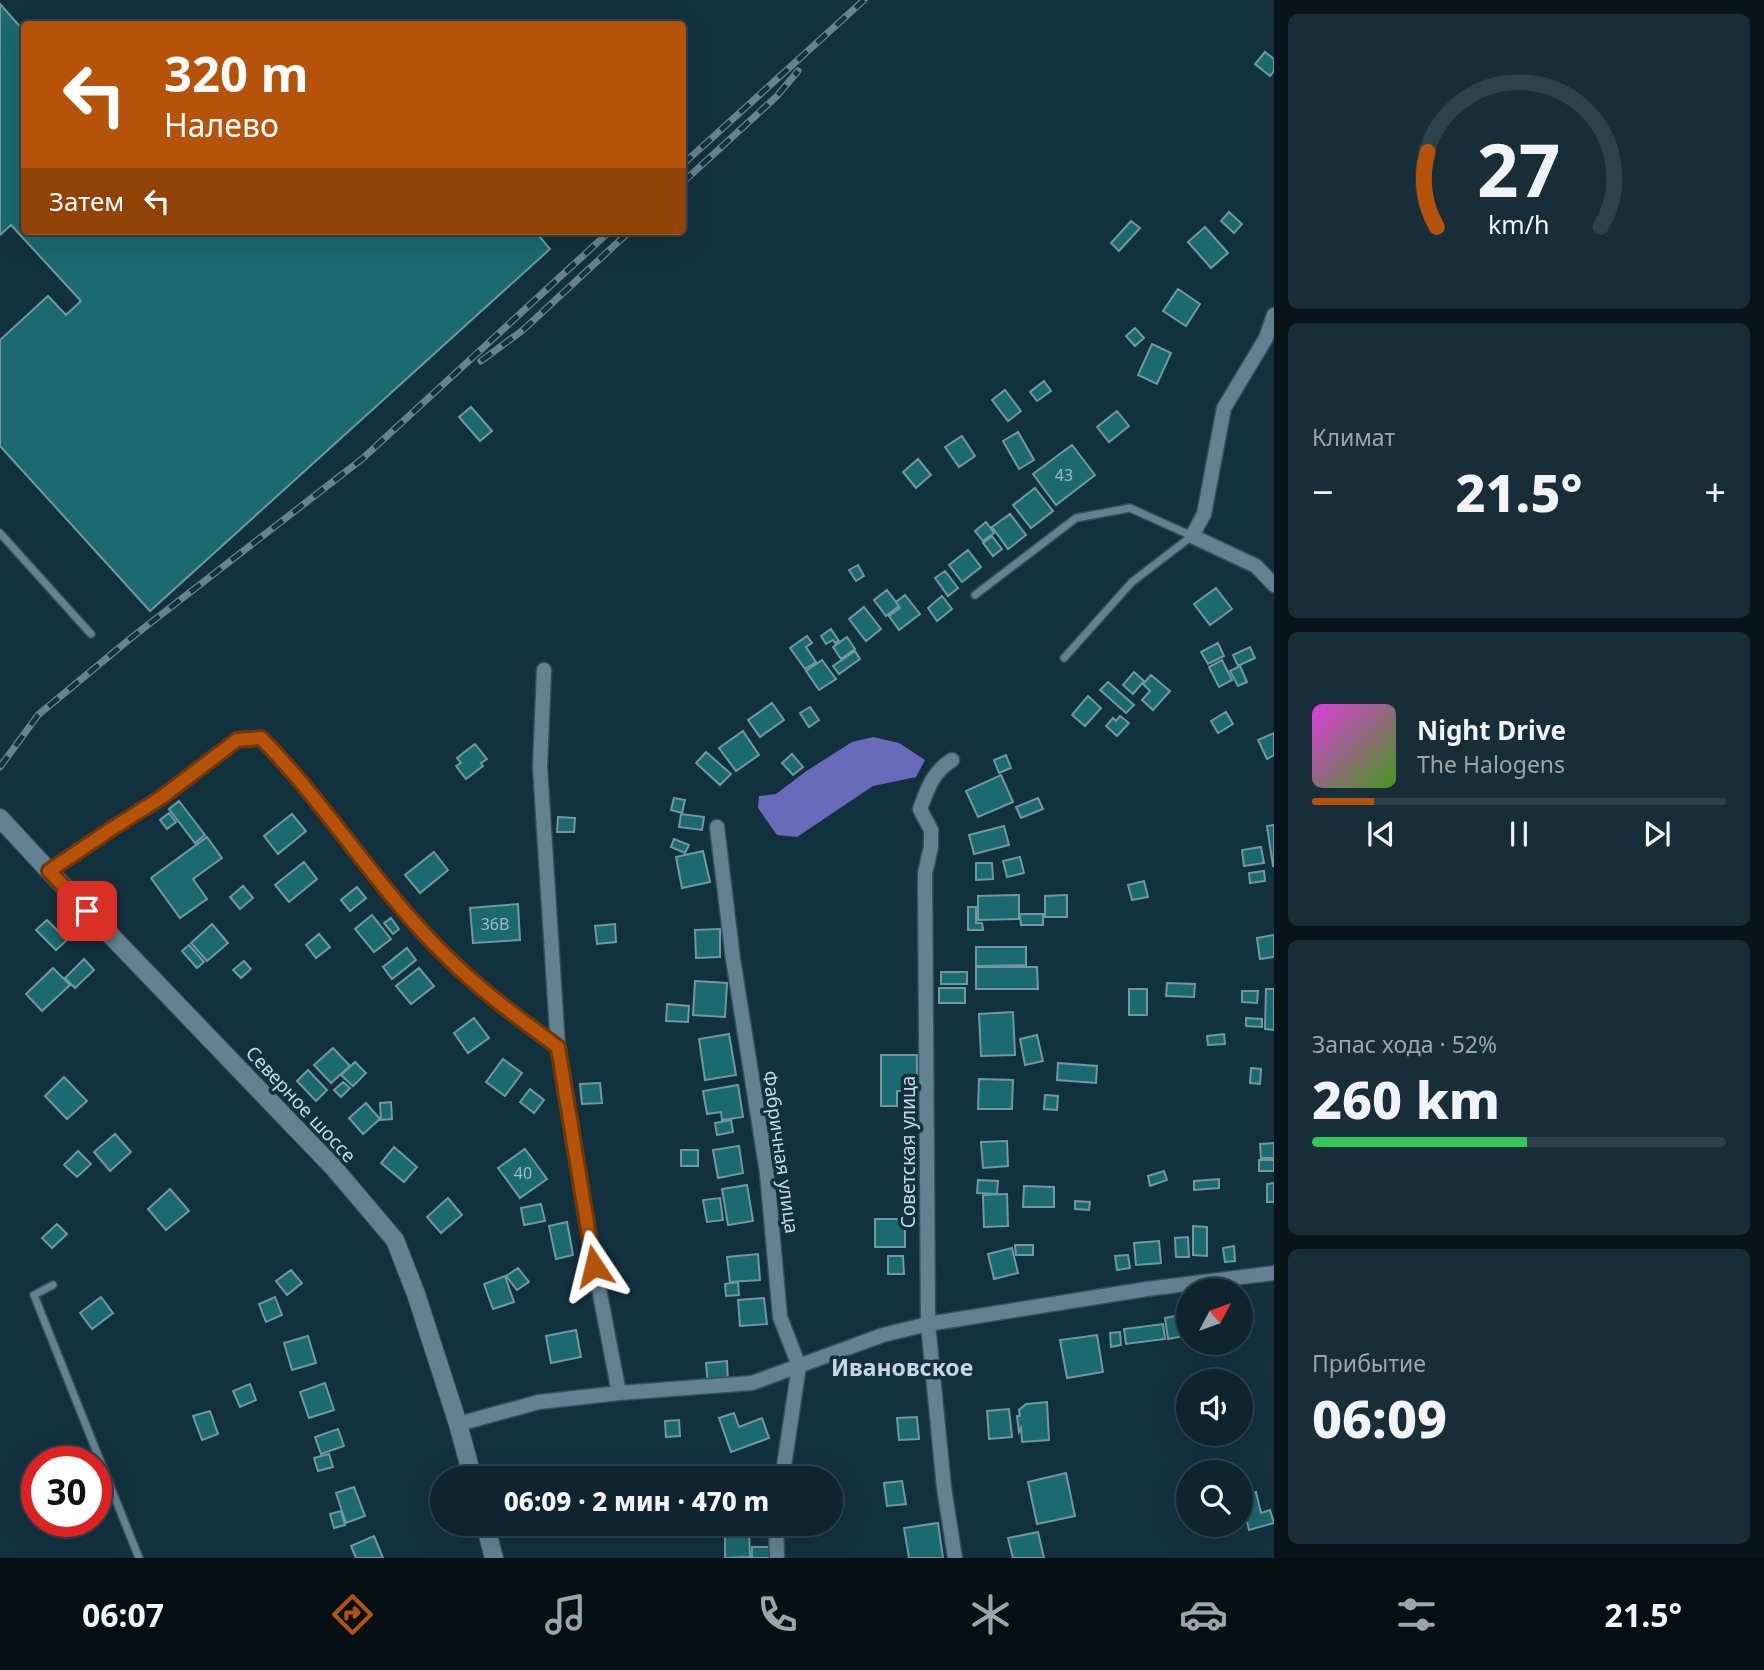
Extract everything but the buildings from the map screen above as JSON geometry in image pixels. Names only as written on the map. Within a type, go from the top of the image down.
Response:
[{"type":"main road","name":"Северное шоссе","points":[[0,818],[334,1168],[395,1240],[416,1294],[469,1466]]},
{"type":"main road","points":[[488,1536],[494,1558]]},
{"type":"street","points":[[1274,315],[1266,338],[1224,408],[1204,513],[1192,536],[1256,566],[1274,585]]},
{"type":"street","points":[[544,670],[540,767],[558,1047],[590,1242],[619,1394]]},
{"type":"street","name":"Советская улица","points":[[952,760],[939,768],[920,809],[931,830],[931,847],[925,873],[928,1324],[944,1488],[955,1558]]},
{"type":"street","name":"Фабричная улица","points":[[717,827],[733,959],[768,1173],[780,1317],[799,1366],[784,1466]]},
{"type":"street","points":[[458,1424],[538,1402],[752,1383],[883,1335],[928,1324],[1147,1289],[1274,1273]]},
{"type":"street","points":[[776,1536],[777,1558]]},
{"type":"lane","points":[[975,595],[1076,518],[1130,508],[1192,536],[1132,582],[1064,658]]},
{"type":"lane","points":[[0,533],[92,634]]},
{"type":"lane","points":[[49,871],[162,797],[237,740],[261,738],[284,761],[400,906],[447,957],[509,1010],[558,1047]]},
{"type":"lane","points":[[53,1285],[34,1295],[139,1558]]},
{"type":"shaded area","points":[[873,737],[899,743],[925,760],[916,777],[873,786],[797,837],[777,835],[758,808],[759,796],[776,794],[852,742]]},
{"type":"railway","points":[[686,161],[864,0]]},
{"type":"railway","points":[[686,179],[777,96],[798,71]]},
{"type":"railway","points":[[0,767],[38,715],[131,638],[362,459],[606,235]]},
{"type":"railway","points":[[481,361],[523,330],[626,235]]},
{"type":"district","name":"Ивановское","points":[[902,1367]]},
{"type":"route","points":[[87,911],[49,871],[162,797],[237,740],[261,738],[284,761],[400,906],[447,957],[509,1010],[558,1047],[594,1266]]}]
